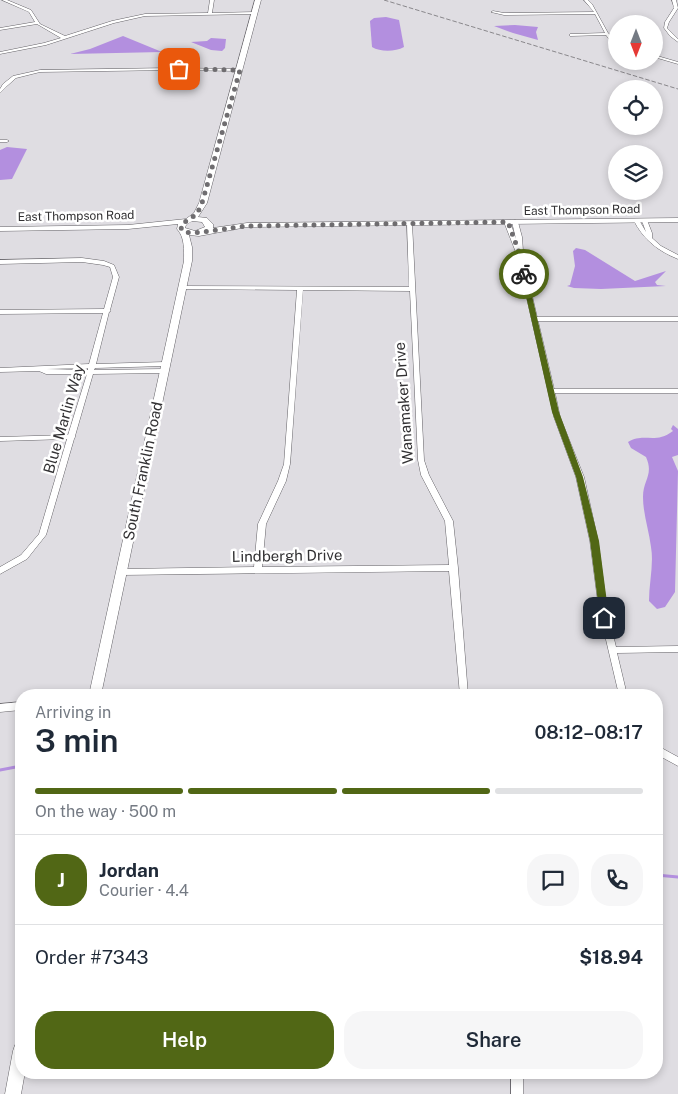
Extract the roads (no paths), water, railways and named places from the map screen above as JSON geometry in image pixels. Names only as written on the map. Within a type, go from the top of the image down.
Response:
[{"type":"main road","points":[[183,231],[181,225],[197,214],[202,203],[258,0]]},
{"type":"main road","points":[[188,247],[206,227],[202,203]]},
{"type":"main road","name":"East Thompson Road","points":[[0,229],[153,226],[200,219],[206,227]]},
{"type":"main road","name":"East Thompson Road","points":[[153,226],[192,234],[206,227],[678,220]]},
{"type":"main road","name":"South Franklin Road","points":[[96,689],[188,261],[188,247],[183,231]]},
{"type":"main road","points":[[13,1094],[16,1079]]},
{"type":"street","points":[[4,0],[30,11],[38,23],[65,38]]},
{"type":"street","points":[[210,13],[212,0]]},
{"type":"street","points":[[571,35],[606,34],[590,2],[586,0]]},
{"type":"street","points":[[674,0],[676,8],[666,20],[665,25],[668,32],[678,41]]},
{"type":"street","points":[[493,12],[504,14],[596,13]]},
{"type":"street","points":[[0,53],[65,38],[128,18],[163,14],[255,13]]},
{"type":"street","points":[[0,29],[38,23]]},
{"type":"street","points":[[671,60],[678,56]]},
{"type":"street","points":[[663,58],[678,63]]},
{"type":"street","points":[[0,92],[7,82],[20,75],[47,70],[240,70]]},
{"type":"street","points":[[0,141],[7,141]]},
{"type":"street","points":[[641,221],[643,233],[654,245],[678,257]]},
{"type":"street","points":[[512,222],[559,422],[580,477],[594,541],[603,610],[622,689]]},
{"type":"street","name":"Wanamaker Drive","points":[[409,223],[421,460],[426,475],[449,521],[464,689]]},
{"type":"street","name":"Blue Marlin Way","points":[[0,262],[82,260],[112,266],[116,277],[92,369],[42,536],[24,557],[0,571]]},
{"type":"street","points":[[183,286],[412,289]]},
{"type":"street","points":[[258,570],[262,524],[282,481],[287,464],[300,288]]},
{"type":"street","points":[[0,312],[108,311]]},
{"type":"street","points":[[534,319],[678,319]]},
{"type":"street","points":[[0,370],[40,370],[47,366],[92,369],[165,368]]},
{"type":"street","points":[[551,391],[678,391]]},
{"type":"street","points":[[0,439],[72,438]]},
{"type":"street","name":"Lindbergh Drive","points":[[122,572],[454,568]]},
{"type":"street","points":[[612,650],[678,649]]},
{"type":"street","points":[[0,708],[15,707]]},
{"type":"street","points":[[663,752],[678,762]]},
{"type":"street","points":[[517,1079],[518,1094]]},
{"type":"waterway","points":[[0,770],[15,767]]},
{"type":"waterway","points":[[663,876],[678,877]]},
{"type":"railway","points":[[384,0],[678,89]]}]
